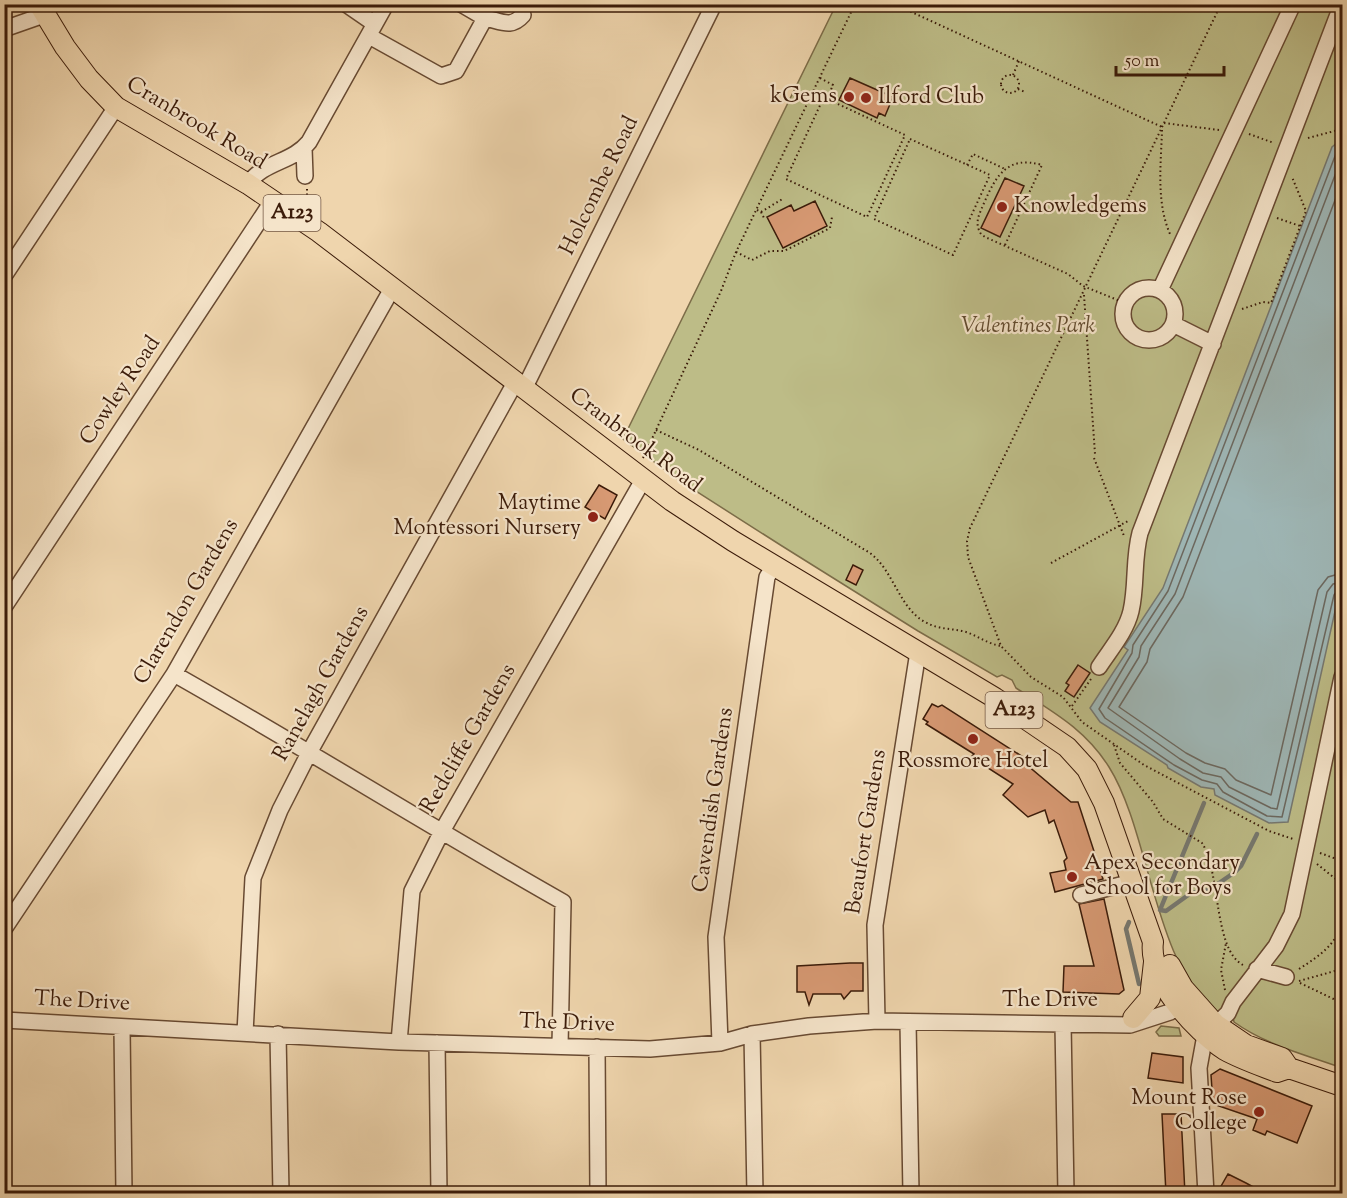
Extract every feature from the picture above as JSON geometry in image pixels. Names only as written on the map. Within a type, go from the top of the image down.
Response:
[{"type":"main road","name":"Cranbrook Road","points":[[42,10],[89,79],[116,107],[273,200],[393,287],[643,480],[774,566],[995,698],[1067,747],[1087,768],[1104,803],[1153,942],[1151,955],[1181,998],[1210,1030],[1282,1059],[1288,1068],[1342,1086]]},
{"type":"main road","name":"Cranbrook Road","points":[[1153,942],[1163,948],[1181,998]]},
{"type":"main road","points":[[1129,1021],[1150,998],[1154,962]]},
{"type":"street","points":[[346,4],[372,30],[441,76],[456,70],[485,18]]},
{"type":"street","points":[[248,184],[267,165],[290,158],[304,148],[386,4]]},
{"type":"street","points":[[461,4],[485,18],[507,24],[517,22],[523,15]]},
{"type":"street","name":"Holcombe Road","points":[[521,384],[714,4]]},
{"type":"street","points":[[1160,290],[1293,4]]},
{"type":"street","points":[[1099,667],[1125,628],[1131,613],[1134,564],[1140,532],[1342,4]]},
{"type":"street","points":[[4,29],[15,28],[42,10]]},
{"type":"street","points":[[4,276],[116,107]]},
{"type":"street","points":[[304,148],[305,176]]},
{"type":"street","name":"Cowley Road","points":[[6,600],[273,200]]},
{"type":"street","name":"Clarendon Gardens","points":[[4,929],[174,674],[393,287]]},
{"type":"street","points":[[1144,288],[1160,290],[1172,301],[1173,324],[1156,338],[1142,339],[1127,329],[1122,312],[1125,303],[1129,296],[1144,288]]},
{"type":"street","points":[[1173,324],[1213,344]]},
{"type":"street","name":"Ranelagh Gardens","points":[[245,1034],[253,878],[280,810],[310,751],[521,384]]},
{"type":"street","name":"Redcliffe Gardens","points":[[399,1042],[412,891],[441,833],[643,480]]},
{"type":"street","name":"Cavendish Gardens","points":[[720,1043],[716,938],[767,577],[774,566]]},
{"type":"street","name":"Beaufort Gardens","points":[[877,1021],[875,925],[918,652]]},
{"type":"street","points":[[174,674],[310,751],[441,833],[563,902],[560,1046]]},
{"type":"street","points":[[1206,1194],[1199,1068],[1210,1030],[1228,1014],[1233,1002],[1276,946],[1292,914],[1310,848],[1342,676]]},
{"type":"street","points":[[1081,896],[1132,882]]},
{"type":"street","points":[[1257,969],[1286,977]]},
{"type":"street","name":"The Drive","points":[[4,1020],[399,1042],[650,1048],[720,1043],[752,1034],[809,1026],[877,1021],[1063,1024],[1129,1021],[1181,998]]},
{"type":"street","points":[[908,1022],[911,1194]]},
{"type":"street","points":[[1063,1024],[1066,1194]]},
{"type":"street","points":[[122,1028],[124,1194]]},
{"type":"street","points":[[278,1034],[281,1194]]},
{"type":"street","points":[[752,1034],[755,1194]]},
{"type":"street","points":[[437,1043],[439,1194]]},
{"type":"street","points":[[597,1047],[598,1194]]},
{"type":"path","points":[[644,456],[721,291],[736,252],[855,4]]},
{"type":"path","points":[[894,4],[1163,125]]},
{"type":"path","points":[[1221,4],[970,528],[967,541],[968,557],[1001,646],[1031,677],[1063,697],[1082,722],[1144,765],[1269,831],[1342,861]]},
{"type":"path","points":[[1013,75],[1020,61]]},
{"type":"path","points":[[1013,75],[1020,82],[1018,89],[1010,94],[1001,87],[1005,76],[1013,75]]},
{"type":"path","points":[[820,78],[832,83],[786,179],[867,217],[905,135],[826,99]]},
{"type":"path","points":[[1018,89],[1025,92]]},
{"type":"path","points":[[1163,125],[1161,178],[1163,219],[1179,252]]},
{"type":"path","points":[[1292,136],[1304,139],[1342,129]]},
{"type":"path","points":[[910,139],[967,165],[990,175],[953,255],[874,219],[910,139]]},
{"type":"path","points":[[967,165],[973,154],[1005,169]]},
{"type":"path","points":[[1225,312],[1238,312],[1263,302],[1271,303],[1306,211],[1284,157]]},
{"type":"path","points":[[1005,245],[1042,165],[1025,163],[1005,169],[991,187],[977,217],[977,229],[985,237],[1068,274],[1086,288],[1125,303]]},
{"type":"path","points":[[302,212],[308,195],[305,176]]},
{"type":"path","points":[[985,185],[991,187]]},
{"type":"path","points":[[761,212],[784,198]]},
{"type":"path","points":[[757,210],[761,212],[765,220]]},
{"type":"path","points":[[1263,213],[1300,226]]},
{"type":"path","points":[[736,252],[752,260],[770,251],[784,251],[830,228],[832,217]]},
{"type":"path","points":[[1084,292],[1094,456],[1134,564]]},
{"type":"path","points":[[656,430],[699,450],[870,553],[886,568],[910,608],[923,621],[936,627],[967,633],[993,645],[1001,646]]},
{"type":"path","points":[[1051,563],[1150,509]]},
{"type":"path","points":[[1072,706],[1099,667]]},
{"type":"path","points":[[1113,743],[1120,763],[1153,802],[1157,813],[1196,839],[1206,849],[1217,891],[1226,943],[1222,977],[1228,998],[1233,1002]]},
{"type":"path","points":[[1310,848],[1316,863],[1335,876],[1342,884]]},
{"type":"path","points":[[1286,977],[1325,952],[1338,935],[1341,913],[1335,876]]},
{"type":"path","points":[[1226,943],[1239,962],[1257,969]]},
{"type":"path","points":[[1342,969],[1297,981],[1342,1003]]},
{"type":"green space","name":"Valentines Park","points":[[836,5],[1342,5],[1342,1068],[1259,1037],[1234,1022],[1233,1017],[1216,1011],[1195,990],[1179,963],[1166,931],[1123,794],[1100,754],[1079,732],[1016,688],[1012,680],[1002,675],[997,677],[918,631],[680,481],[623,439]]},
{"type":"green space","points":[[1161,1026],[1179,1028],[1181,1036],[1159,1036],[1156,1032]]},
{"type":"water","points":[[1337,143],[1342,143],[1342,580],[1288,822],[1269,823],[1215,795],[1214,789],[1201,787],[1168,768],[1167,765],[1100,722],[1090,708],[1128,650],[1124,647],[1163,588],[1332,147]]},
{"type":"building","name":"Ilford Club","points":[[850,78],[893,97],[885,116],[879,113],[877,118],[839,100]]},
{"type":"building","name":"Knowledgems","points":[[1005,178],[1024,186],[1000,237],[981,228]]},
{"type":"building","points":[[815,201],[827,226],[783,248],[767,217],[791,205],[794,211]]},
{"type":"building","points":[[599,485],[617,495],[605,519],[585,507]]},
{"type":"building","points":[[853,565],[863,570],[856,585],[846,580]]},
{"type":"building","points":[[1078,665],[1090,673],[1074,697],[1065,691],[1069,685],[1066,683]]},
{"type":"building","points":[[932,704],[938,707],[942,705],[1023,757],[1021,760],[1071,802],[1078,802],[1103,879],[1055,892],[1050,873],[1066,870],[1064,861],[1067,858],[1054,820],[1049,823],[1045,810],[1028,817],[1003,795],[1013,784],[971,757],[974,754],[926,724],[928,722],[923,719]]},
{"type":"building","points":[[1104,899],[1124,990],[1119,994],[1063,992],[1064,966],[1094,966],[1079,904]]},
{"type":"building","points":[[863,963],[863,991],[851,991],[844,999],[841,994],[813,994],[809,1005],[805,992],[797,992],[797,966]]},
{"type":"building","points":[[1152,1053],[1183,1057],[1183,1083],[1148,1078]]},
{"type":"building","points":[[1220,1069],[1312,1106],[1297,1143],[1267,1131],[1265,1135],[1253,1130],[1257,1119],[1213,1104],[1211,1075]]},
{"type":"building","points":[[1162,1114],[1181,1114],[1185,1194],[1166,1194]]},
{"type":"building","points":[[1228,1174],[1266,1194],[1230,1194],[1220,1188]]},
{"type":"waterway","points":[[1204,803],[1160,910],[1166,911],[1191,893],[1209,890],[1235,872],[1241,866],[1257,834]]},
{"type":"waterway","points":[[1129,922],[1126,929],[1139,984]]},
{"type":"place","name":"kGems","points":[[849,97]]},
{"type":"place","name":"Ilford Club","points":[[866,98]]},
{"type":"place","name":"Knowledgems","points":[[1002,207]]},
{"type":"place","name":"Maytime Montessori Nursery","points":[[593,517]]},
{"type":"place","name":"Rossmore Hotel","points":[[973,739]]},
{"type":"place","name":"Apex Secondary School for Boys","points":[[1072,877]]},
{"type":"place","name":"Mount Rose College","points":[[1259,1112]]}]
